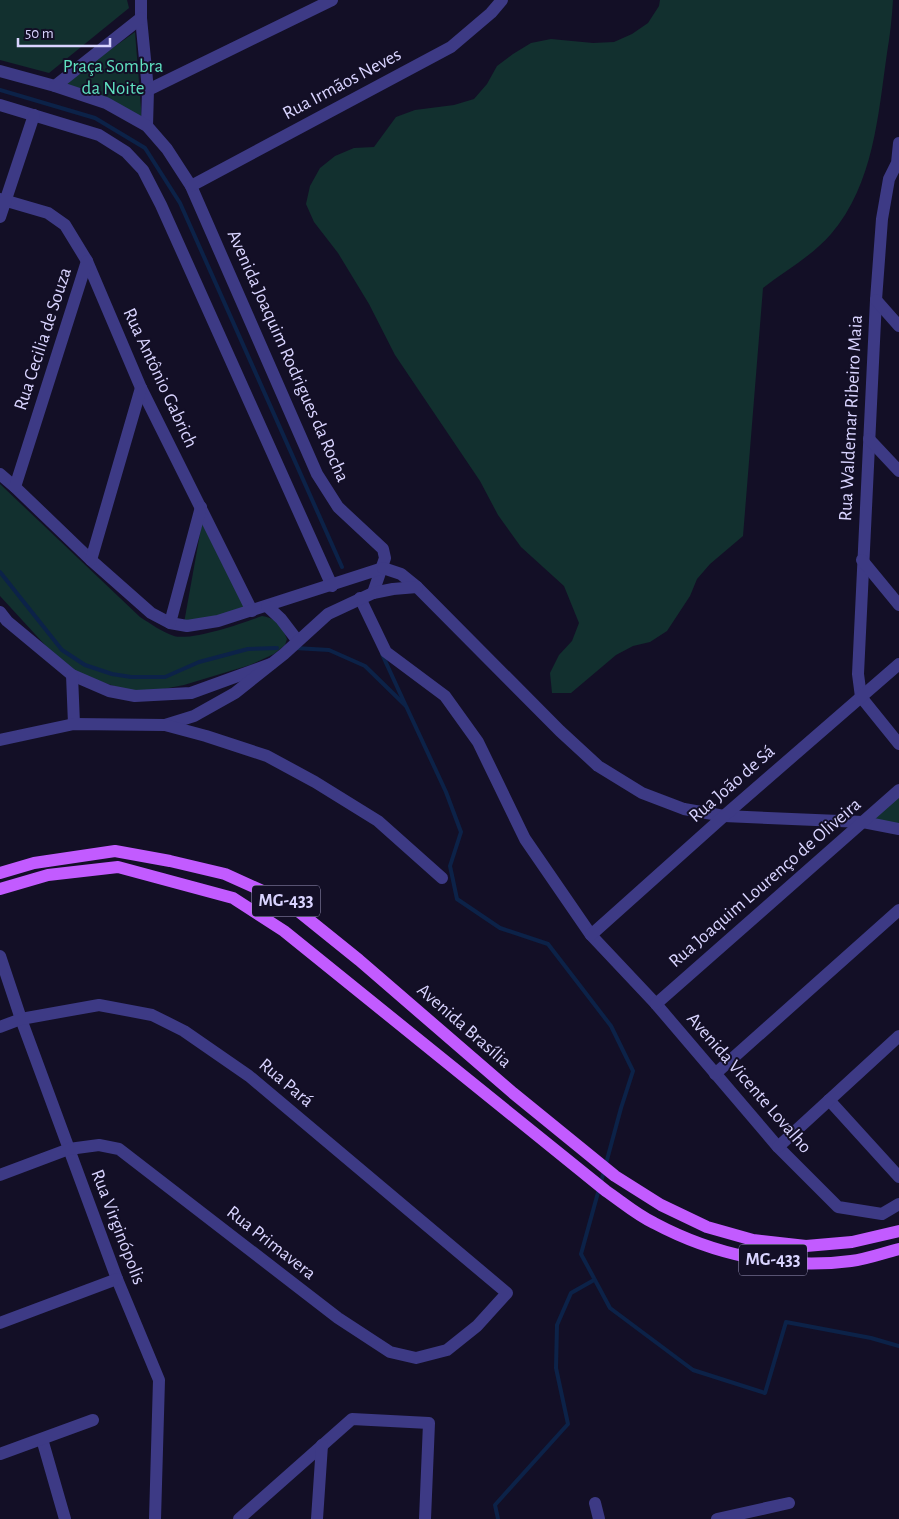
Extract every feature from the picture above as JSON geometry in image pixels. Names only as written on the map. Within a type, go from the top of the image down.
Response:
[{"type":"main road","name":"Avenida Brasília","points":[[0,873],[34,863],[115,851],[170,861],[224,874],[287,902],[359,960],[513,1093],[615,1176],[661,1205],[707,1227],[753,1240],[806,1246],[852,1242],[899,1231]]},
{"type":"main road","name":"Avenida Brasília","points":[[0,890],[48,875],[118,867],[233,898],[284,931],[606,1191],[653,1223],[699,1244],[749,1258],[805,1264],[851,1261],[899,1249]]},
{"type":"street","points":[[142,0],[141,18],[148,90],[148,126]]},
{"type":"street","points":[[148,90],[332,0]]},
{"type":"street","name":"Rua Irmãos Neves","points":[[191,186],[451,47],[491,13],[502,0]]},
{"type":"street","points":[[55,86],[141,18]]},
{"type":"street","name":"Avenida Joaquim Rodrigues da Rocha","points":[[0,71],[55,86],[106,103],[148,126],[167,149],[191,186],[318,474],[338,507],[383,549],[385,558],[383,568]]},
{"type":"street","points":[[0,105],[99,135],[126,152],[143,170],[165,214],[332,586]]},
{"type":"street","points":[[0,217],[3,200],[34,115]]},
{"type":"street","name":"Rua Waldemar Ribeiro Maia","points":[[862,697],[858,674],[862,560],[876,300],[882,219],[889,179],[898,162],[899,143]]},
{"type":"street","points":[[889,179],[899,189]]},
{"type":"street","name":"Rua Antônio Gabrich","points":[[3,200],[48,213],[65,225],[87,261],[142,388],[252,611]]},
{"type":"street","name":"Rua Cecilia de Souza","points":[[15,487],[87,261]]},
{"type":"street","points":[[876,300],[899,326]]},
{"type":"street","points":[[92,560],[142,388]]},
{"type":"street","points":[[869,439],[899,471]]},
{"type":"street","points":[[0,474],[151,614],[170,623],[187,626],[210,622],[252,611],[383,568],[401,574],[417,587],[560,731],[598,766],[642,793],[684,809],[724,816],[863,822],[899,828]]},
{"type":"street","points":[[170,623],[201,507]]},
{"type":"street","points":[[862,560],[899,605]]},
{"type":"street","points":[[372,593],[383,568]]},
{"type":"street","points":[[165,725],[194,716],[235,693],[328,614],[372,593],[417,587]]},
{"type":"street","name":"Avenida Vicente Lovalho","points":[[360,598],[386,652],[445,696],[478,742],[525,840],[590,935],[656,1004],[778,1147],[838,1208],[882,1214],[899,1204]]},
{"type":"street","points":[[267,606],[281,619],[298,640]]},
{"type":"street","points":[[2,618],[72,675],[109,691],[135,696],[191,693],[271,664]]},
{"type":"street","name":"Rua João de Sá","points":[[590,935],[899,664]]},
{"type":"street","points":[[72,675],[74,724]]},
{"type":"street","points":[[862,697],[899,744]]},
{"type":"street","points":[[0,740],[74,724],[165,725],[206,736],[267,756],[315,782],[378,821],[442,878]]},
{"type":"street","name":"Rua Joaquim Lourenço de Oliveira","points":[[656,1004],[899,790]]},
{"type":"street","points":[[715,1074],[899,910]]},
{"type":"street","name":"Rua Virginópolis","points":[[0,956],[21,1019],[117,1279],[159,1380],[155,1519]]},
{"type":"street","name":"Rua Pará","points":[[0,1027],[21,1019],[100,1005],[152,1015],[184,1031],[249,1076],[506,1293]]},
{"type":"street","points":[[778,1147],[898,1038]]},
{"type":"street","points":[[829,1100],[899,1177]]},
{"type":"street","name":"Rua Primavera","points":[[0,1175],[69,1149],[99,1145],[119,1149],[338,1318],[390,1352],[416,1358],[447,1350],[477,1326],[506,1293]]},
{"type":"street","points":[[0,1322],[117,1279]]},
{"type":"street","points":[[239,1519],[352,1419],[429,1423],[425,1519]]},
{"type":"street","points":[[0,1454],[93,1420]]},
{"type":"street","points":[[42,1439],[65,1519]]},
{"type":"street","points":[[318,1519],[322,1445]]},
{"type":"street","points":[[595,1503],[599,1519]]},
{"type":"street","points":[[717,1519],[788,1503]]},
{"type":"green space","points":[[0,0],[127,0],[129,8],[49,73],[0,60]]},
{"type":"green space","points":[[660,0],[893,0],[881,100],[872,148],[865,171],[857,193],[845,214],[824,242],[763,288],[743,536],[710,564],[697,579],[690,596],[667,631],[650,642],[633,646],[616,655],[571,693],[552,693],[550,673],[559,655],[572,641],[579,623],[564,586],[521,547],[498,515],[480,481],[395,355],[369,304],[338,253],[314,222],[306,204],[310,186],[320,168],[335,156],[354,148],[374,147],[396,117],[415,110],[454,105],[474,99],[487,84],[497,66],[531,43],[551,39],[593,43],[614,42],[632,34],[648,23],[659,6]]},
{"type":"green space","name":"Praça Sombra da Noite","points":[[135,32],[142,120],[61,85]]},
{"type":"green space","points":[[0,484],[140,617],[161,630],[174,636],[193,636],[262,616],[272,619],[281,626],[287,639],[285,645],[274,654],[250,665],[184,685],[153,691],[129,691],[75,673],[56,657],[0,596]]},
{"type":"green space","points":[[203,517],[247,607],[206,620],[184,623]]},
{"type":"green space","points":[[899,795],[899,825],[871,820]]},
{"type":"waterway","points":[[0,90],[95,118],[145,148],[180,203],[342,567]]},
{"type":"waterway","points":[[0,572],[62,650],[85,665],[112,674],[131,677],[165,677],[199,662],[248,649],[277,648]]},
{"type":"waterway","points":[[295,648],[329,650],[365,666],[406,706],[446,792],[461,832],[450,866],[457,899],[500,928],[548,944],[611,1026],[633,1071],[601,1182]]},
{"type":"waterway","points":[[382,654],[405,704]]},
{"type":"waterway","points":[[599,1189],[581,1254],[610,1308],[693,1370],[765,1393],[786,1322],[871,1338],[899,1346]]},
{"type":"waterway","points":[[498,1519],[495,1505],[568,1424],[556,1368],[557,1325],[571,1293],[594,1280]]}]
